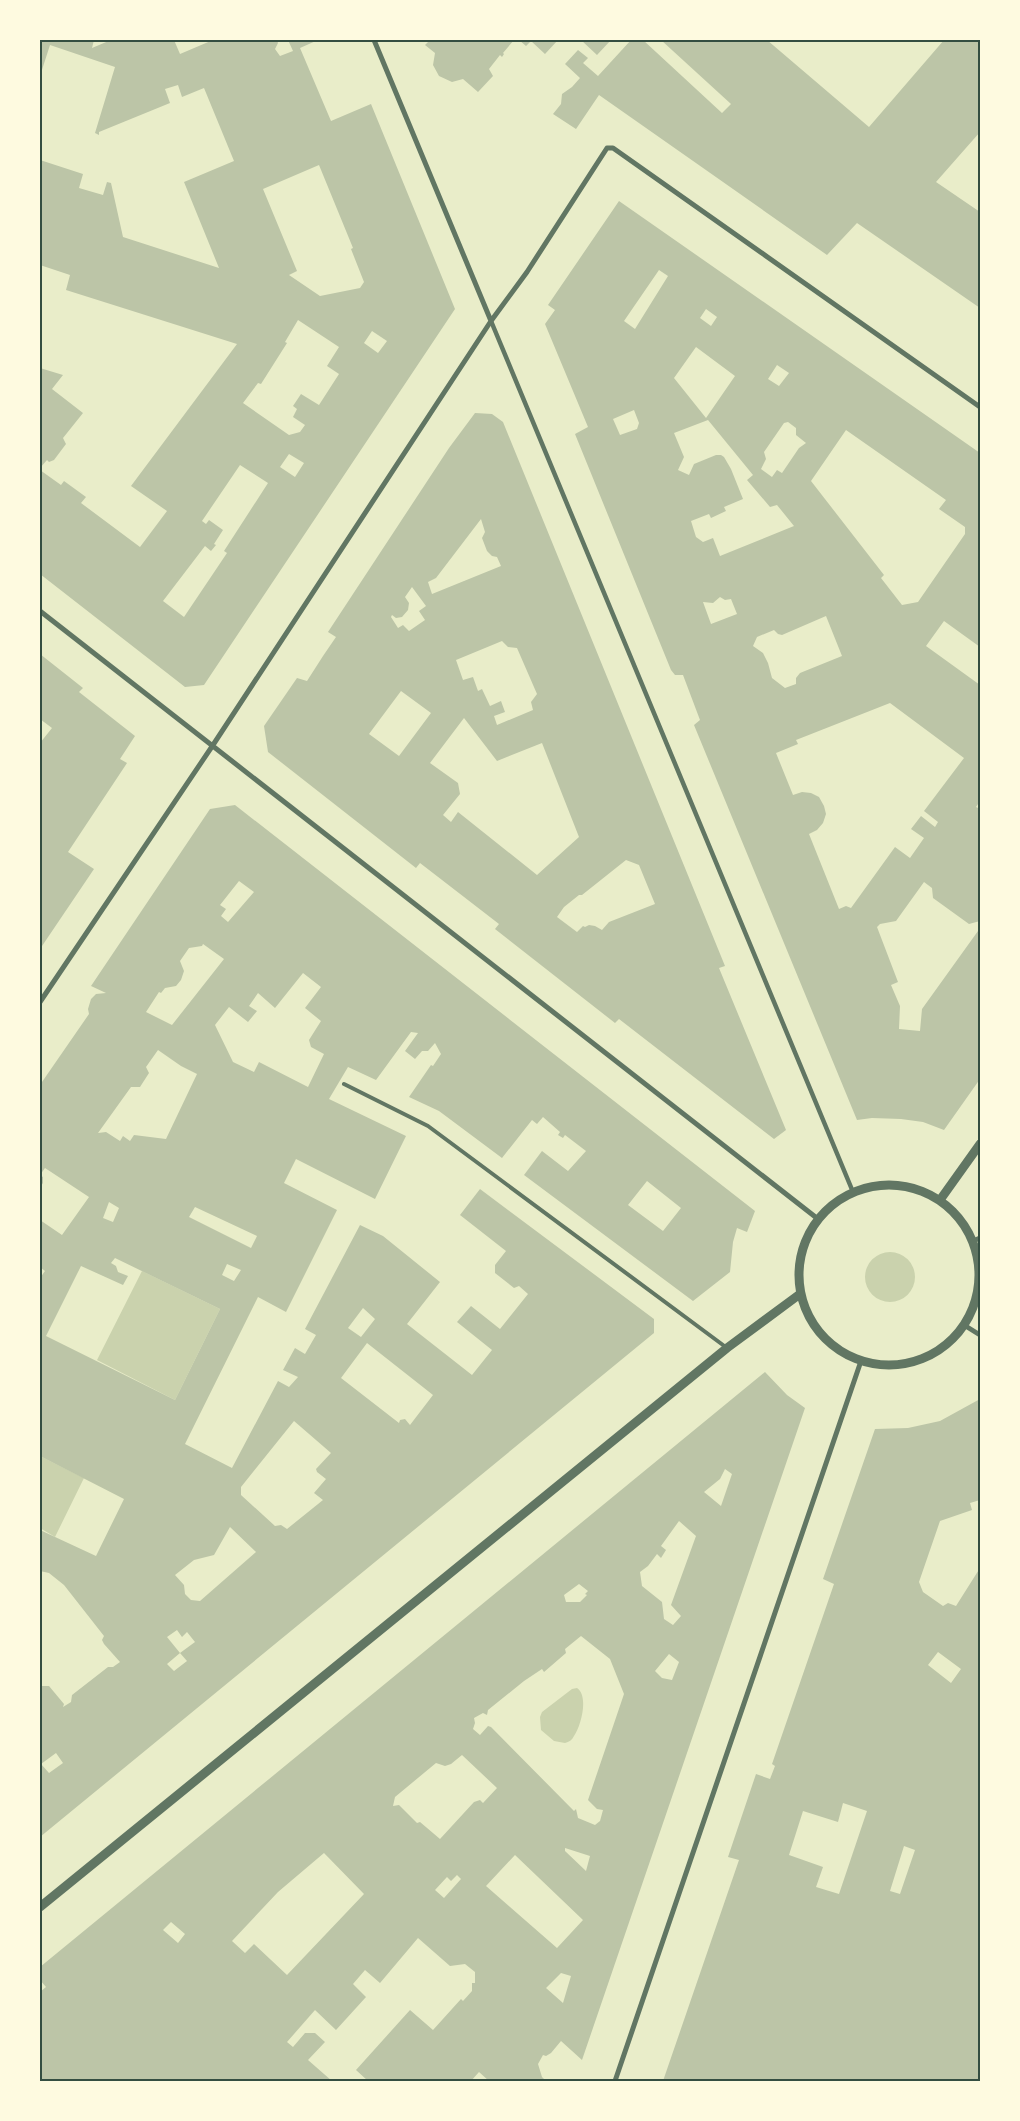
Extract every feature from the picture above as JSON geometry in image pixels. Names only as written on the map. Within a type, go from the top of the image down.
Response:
[{"type":"street","points":[[374,40],[853,1192]]},
{"type":"street","points":[[40,1002],[213,746],[491,321],[528,272],[604,150],[610,147],[980,407]]},
{"type":"street","points":[[40,611],[818,1219]]},
{"type":"street","points":[[940,1200],[980,1144]]},
{"type":"street","points":[[875,1185],[898,1185],[920,1190],[940,1200],[960,1218],[977,1240],[979,1284],[974,1306],[964,1325],[952,1340],[937,1352],[919,1361],[900,1365],[880,1365],[861,1361],[840,1351],[822,1336],[808,1316],[800,1294],[799,1274],[801,1255],[808,1236],[818,1219],[834,1203],[853,1192],[875,1185]]},
{"type":"street","points":[[40,1908],[727,1348],[800,1294]]},
{"type":"street","points":[[964,1325],[980,1335]]},
{"type":"street","points":[[615,2081],[861,1361]]},
{"type":"lane","points":[[344,1084],[428,1126],[727,1348]]},
{"type":"green space","points":[[890,1252],[900,1254],[908,1259],[913,1267],[915,1277],[913,1287],[908,1295],[900,1300],[890,1302],[880,1300],[872,1295],[867,1287],[865,1277],[867,1267],[872,1259],[880,1254]]},
{"type":"green space","points":[[142,1271],[220,1309],[175,1400],[97,1360]]},
{"type":"green space","points":[[40,1456],[84,1478],[55,1537],[40,1528]]},
{"type":"green space","points":[[577,1688],[583,1697],[583,1711],[577,1731],[568,1742],[554,1741],[541,1730],[540,1717],[542,1712],[572,1689]]},
{"type":"building","points":[[40,40],[94,40],[92,48],[111,40],[174,40],[180,54],[213,40],[277,40],[278,43],[275,49],[280,56],[293,51],[288,40],[318,40],[300,48],[331,121],[371,104],[455,309],[204,685],[185,687],[40,574],[40,470],[61,485],[64,481],[86,497],[81,503],[140,547],[167,511],[131,486],[237,344],[66,290],[70,275],[40,265],[40,160],[83,174],[79,188],[103,195],[107,182],[111,183],[123,237],[219,268],[184,182],[234,161],[204,88],[182,97],[178,85],[165,89],[170,103],[99,132],[99,135],[95,133],[115,67],[50,45],[40,76]],"holes":[[[319,165],[353,248],[351,249],[364,282],[360,288],[320,296],[289,275],[297,271],[263,189]],[[298,320],[339,347],[327,366],[339,374],[319,405],[301,394],[293,406],[297,409],[293,417],[305,425],[300,432],[289,435],[243,403],[258,383],[261,384],[287,343],[285,342]],[[372,331],[387,341],[378,353],[364,343]],[[289,454],[304,463],[295,477],[280,467]],[[240,465],[268,483],[224,551],[227,553],[184,617],[163,601],[205,546],[211,551],[216,545],[214,544],[223,530],[209,520],[206,524],[202,521]]]},
{"type":"building","points":[[430,40],[514,40],[502,57],[500,55],[489,69],[493,76],[478,92],[463,79],[452,82],[439,76],[433,65],[435,53],[425,45]]},
{"type":"building","points":[[519,40],[558,40],[545,54],[531,41],[526,46]]},
{"type":"building","points":[[581,40],[611,40],[597,55]]},
{"type":"building","points":[[631,40],[643,40],[722,113],[731,104],[661,40],[767,40],[869,127],[944,40],[980,40],[980,132],[936,182],[980,212],[980,308],[857,223],[827,255],[599,95],[576,129],[553,114],[561,104],[562,94],[580,78],[565,64],[578,50],[588,58],[583,63],[598,76]]},
{"type":"building","points":[[619,201],[980,453],[980,647],[944,621],[926,646],[980,685],[980,801],[976,807],[980,809],[980,921],[969,924],[933,898],[932,888],[924,882],[896,921],[880,924],[877,927],[898,982],[891,985],[900,1006],[899,1029],[920,1031],[922,1009],[980,930],[980,1079],[944,1130],[923,1122],[901,1119],[872,1118],[857,1120],[694,725],[700,720],[683,675],[675,675],[671,670],[575,434],[588,427],[545,324],[555,310],[548,305]],"holes":[[[659,270],[668,276],[635,329],[624,321]],[[706,309],[717,317],[711,326],[700,318]],[[696,347],[735,376],[706,418],[674,378]],[[777,365],[789,373],[779,386],[768,379]],[[634,410],[639,423],[637,429],[620,435],[613,419]],[[708,420],[753,475],[747,480],[770,507],[777,505],[794,526],[720,556],[713,538],[703,542],[696,537],[691,521],[709,514],[711,518],[726,511],[724,507],[743,499],[731,469],[724,457],[716,455],[694,464],[689,475],[678,470],[684,457],[674,433]],[[788,422],[796,428],[796,435],[806,443],[799,448],[782,473],[777,470],[772,477],[761,469],[766,459],[764,452],[784,423]],[[846,430],[946,500],[939,509],[965,527],[965,534],[918,602],[902,605],[881,578],[884,575],[811,481]],[[720,597],[725,600],[731,599],[737,614],[711,624],[703,602],[713,603]],[[826,616],[842,656],[800,673],[796,678],[796,684],[785,688],[772,678],[763,653],[753,646],[757,637],[774,630],[782,635]],[[890,703],[964,758],[924,811],[938,822],[935,827],[921,816],[911,829],[924,838],[910,858],[895,847],[851,908],[846,906],[839,909],[809,834],[817,830],[823,823],[826,814],[824,806],[819,797],[811,793],[802,792],[793,795],[776,753],[798,744],[796,740]]]},
{"type":"building","points":[[40,368],[63,375],[52,389],[83,413],[63,438],[66,444],[54,460],[49,462],[47,460],[40,468]]},
{"type":"building","points":[[475,413],[492,414],[503,422],[725,966],[719,968],[786,1130],[774,1139],[619,1019],[615,1023],[495,929],[499,924],[420,863],[416,868],[268,752],[264,726],[297,678],[307,681],[336,637],[328,632],[449,448]],"holes":[[[481,519],[485,532],[482,538],[487,551],[492,556],[497,557],[501,566],[432,594],[428,582],[436,578]],[[412,587],[426,606],[419,611],[425,620],[409,631],[403,625],[398,628],[391,617],[392,615],[396,618],[402,617],[408,610],[409,603],[405,597]],[[502,641],[508,647],[517,648],[537,694],[531,702],[533,710],[497,725],[494,716],[505,712],[501,701],[490,706],[482,689],[478,691],[473,677],[463,680],[456,660]],[[401,691],[431,713],[399,756],[369,734]],[[464,718],[497,761],[542,743],[579,837],[537,875],[458,812],[451,822],[443,815],[460,794],[458,783],[430,763]],[[626,860],[639,865],[655,904],[609,922],[602,930],[589,925],[583,926],[577,932],[557,917],[564,907],[579,895],[582,895]]]},
{"type":"building","points":[[40,654],[83,688],[79,692],[135,736],[120,759],[127,763],[68,852],[94,869],[40,949],[40,743],[52,728],[40,719]]},
{"type":"building","points":[[235,805],[755,1211],[747,1232],[737,1228],[733,1242],[730,1272],[693,1301],[524,1175],[542,1151],[568,1171],[586,1151],[565,1135],[563,1138],[558,1135],[560,1132],[543,1117],[537,1124],[532,1120],[502,1158],[439,1111],[409,1097],[441,1054],[435,1043],[428,1051],[422,1051],[415,1059],[405,1051],[418,1033],[411,1032],[376,1080],[348,1067],[329,1099],[406,1136],[375,1199],[296,1159],[284,1183],[337,1210],[286,1312],[258,1297],[185,1444],[232,1468],[278,1381],[289,1387],[298,1377],[283,1370],[295,1348],[305,1354],[316,1335],[305,1329],[360,1225],[383,1236],[440,1282],[407,1324],[472,1375],[492,1350],[457,1322],[471,1306],[500,1329],[528,1294],[519,1286],[514,1288],[495,1273],[495,1265],[506,1251],[460,1215],[480,1189],[654,1319],[654,1333],[40,1837],[40,1684],[42,1686],[49,1686],[64,1704],[63,1707],[71,1702],[72,1695],[108,1667],[113,1667],[120,1662],[104,1644],[102,1640],[104,1636],[64,1585],[49,1573],[40,1571],[40,1530],[96,1556],[124,1499],[40,1456],[40,1278],[45,1271],[40,1267],[40,1220],[62,1235],[89,1197],[45,1168],[40,1175],[40,1081],[42,1082],[89,1014],[88,1009],[91,999],[96,994],[106,993],[91,986],[210,809]],"holes":[[[239,881],[254,892],[228,922],[221,916],[226,909],[220,905]],[[203,944],[224,959],[172,1025],[146,1012],[159,992],[161,993],[165,988],[176,986],[181,980],[184,971],[180,961],[189,948],[202,946]],[[303,973],[321,987],[305,1008],[321,1021],[309,1040],[311,1047],[324,1054],[308,1087],[259,1062],[254,1072],[233,1062],[215,1025],[229,1007],[248,1022],[257,1011],[249,1006],[258,993],[275,1008]],[[158,1050],[181,1066],[197,1074],[166,1139],[134,1135],[130,1141],[123,1136],[120,1141],[106,1132],[98,1133],[131,1087],[140,1087],[149,1073],[146,1067]],[[647,1181],[681,1208],[663,1231],[628,1205]],[[109,1202],[119,1208],[113,1222],[103,1218]],[[195,1207],[257,1236],[251,1248],[189,1217]],[[115,1258],[220,1309],[175,1400],[46,1336],[81,1266],[123,1285],[128,1276],[118,1272],[116,1266],[111,1263]],[[227,1264],[241,1270],[234,1281],[222,1275]],[[363,1308],[375,1319],[361,1337],[348,1328]],[[367,1343],[433,1395],[410,1425],[405,1419],[400,1420],[399,1423],[341,1378]],[[294,1421],[331,1453],[316,1469],[326,1479],[314,1493],[323,1500],[287,1529],[281,1525],[275,1526],[241,1495],[241,1487]],[[230,1527],[256,1552],[200,1601],[191,1600],[185,1594],[184,1585],[175,1575],[194,1560],[214,1555]],[[177,1630],[182,1637],[187,1632],[195,1642],[180,1653],[167,1637]],[[180,1653],[187,1661],[174,1671],[167,1664]],[[56,1753],[63,1763],[49,1773],[41,1764]]]},
{"type":"building","points":[[40,1175],[43,1177],[43,1183],[40,1188]]},
{"type":"building","points":[[765,1372],[787,1395],[805,1408],[582,2060],[561,2041],[551,2053],[546,2056],[543,2055],[538,2064],[542,2077],[546,2081],[489,2081],[479,2072],[471,2081],[368,2081],[356,2070],[410,2010],[433,2030],[461,1999],[463,2001],[472,1991],[472,1983],[475,1983],[475,1972],[465,1964],[450,1966],[418,1938],[380,1983],[365,1970],[353,1984],[366,1997],[336,2030],[315,2010],[287,2042],[293,2047],[305,2033],[315,2033],[325,2042],[308,2060],[332,2081],[40,2081],[40,1992],[46,1987],[40,1980],[40,1967]],"holes":[[[725,1469],[732,1474],[721,1506],[704,1492],[720,1479]],[[679,1521],[696,1536],[671,1605],[681,1616],[673,1625],[664,1619],[662,1602],[642,1586],[640,1572],[648,1566],[657,1554],[661,1558],[666,1550],[661,1546]],[[579,1584],[588,1591],[585,1594],[587,1595],[580,1602],[566,1602],[564,1595]],[[581,1636],[610,1659],[624,1694],[588,1800],[597,1809],[603,1810],[600,1821],[595,1825],[578,1818],[576,1809],[574,1811],[491,1727],[488,1726],[480,1735],[473,1729],[474,1718],[483,1713],[487,1715],[488,1710],[524,1681],[542,1669],[544,1672],[566,1653],[565,1649]],[[669,1654],[679,1662],[672,1680],[662,1678],[655,1671]],[[462,1755],[497,1788],[483,1803],[480,1800],[474,1802],[440,1839],[420,1822],[417,1823],[399,1805],[393,1806],[395,1797],[436,1763],[445,1766],[451,1764]],[[565,1848],[590,1856],[586,1871],[565,1851]],[[324,1853],[364,1894],[287,1975],[254,1944],[245,1953],[232,1941],[278,1892]],[[515,1855],[583,1920],[557,1948],[486,1886]],[[457,1875],[461,1879],[444,1898],[435,1890],[447,1877],[451,1881]],[[171,1922],[185,1934],[178,1943],[163,1930]],[[561,1973],[571,1976],[563,2003],[546,1988]]]},
{"type":"building","points":[[980,1399],[980,1500],[970,1503],[972,1510],[940,1521],[919,1582],[923,1592],[943,1606],[948,1603],[956,1606],[980,1568],[980,2081],[663,2081],[739,1860],[728,1857],[756,1774],[770,1779],[775,1766],[772,1764],[834,1584],[823,1579],[875,1429],[908,1428],[940,1421]],"holes":[[[938,1652],[961,1669],[951,1683],[928,1665]],[[843,1803],[867,1811],[839,1894],[816,1887],[823,1867],[789,1855],[803,1811],[838,1822]],[[904,1846],[915,1850],[900,1894],[890,1891]]]}]
